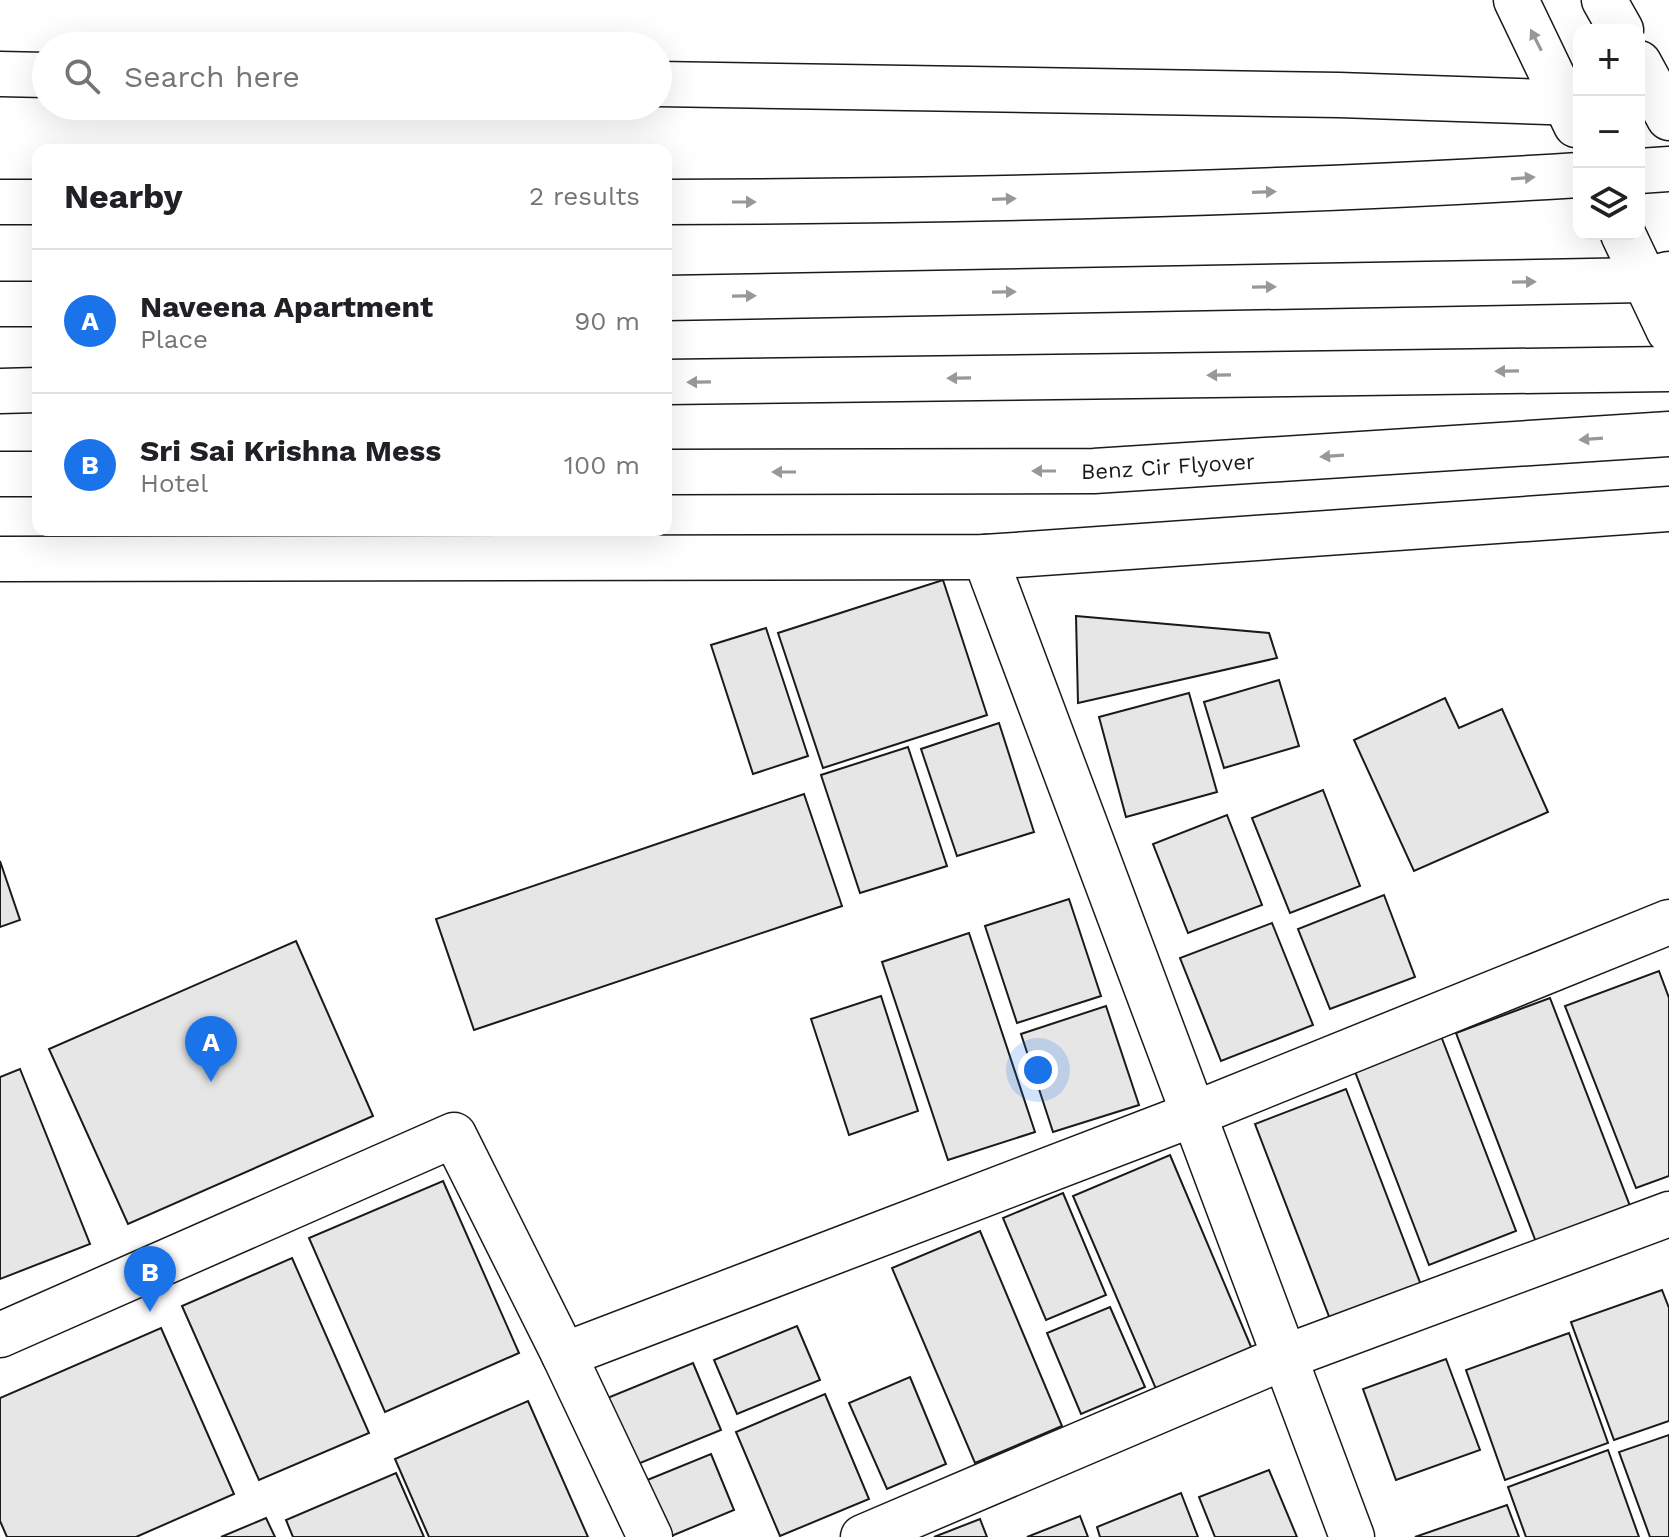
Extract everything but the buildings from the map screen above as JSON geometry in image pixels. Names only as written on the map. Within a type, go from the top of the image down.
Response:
[{"type":"street","points":[[1516,0],[1573,108]]},
{"type":"street","points":[[1604,0],[1618,24]]},
{"type":"street","points":[[0,74],[32,75]]},
{"type":"street","points":[[672,84],[1323,95],[1573,112]]},
{"type":"street","points":[[1645,171],[1669,169]]},
{"type":"street","points":[[672,202],[960,201],[1353,189],[1573,175]]},
{"type":"street","points":[[0,202],[32,202]]},
{"type":"street","points":[[1628,240],[1656,277],[1669,331]]},
{"type":"street","points":[[672,298],[1656,277]]},
{"type":"street","points":[[0,304],[32,304]]},
{"type":"street","points":[[672,382],[1669,369]]},
{"type":"street","points":[[0,391],[32,390]]},
{"type":"street","name":"Benz Cir Flyover","points":[[672,472],[1094,471],[1669,434]]},
{"type":"street","points":[[0,474],[32,474]]},
{"type":"street","points":[[0,559],[985,557],[1669,509]]},
{"type":"street","points":[[985,557],[1352,1537]]},
{"type":"street","points":[[564,1355],[1194,1114],[1669,922]]},
{"type":"street","points":[[0,1335],[454,1135],[564,1355],[650,1537]]},
{"type":"street","points":[[863,1537],[1285,1357],[1669,1214]]},
{"type":"place","name":"Naveena Apartment","points":[[211,1082]]},
{"type":"place","name":"Sri Sai Krishna Mess","points":[[150,1312]]}]
